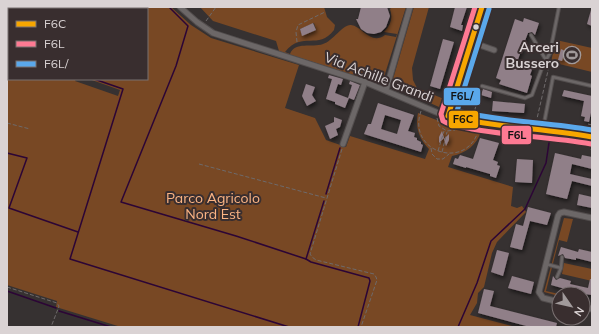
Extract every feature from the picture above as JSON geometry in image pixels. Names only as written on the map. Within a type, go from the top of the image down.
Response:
[{"type":"street","name":"Via Achille Grandi","points":[[180,7],[202,26],[220,36],[365,82],[448,116],[487,124],[543,129],[592,137]]},
{"type":"street","points":[[386,90],[410,7]]},
{"type":"street","points":[[448,116],[482,7]]},
{"type":"street","points":[[471,42],[494,50]]},
{"type":"street","points":[[343,144],[365,82]]},
{"type":"street","points":[[551,300],[543,298],[539,294],[539,291],[559,213],[564,212],[592,218]]},
{"type":"lane","points":[[482,86],[525,98],[530,97],[534,92],[543,64],[550,53],[559,7]]},
{"type":"lane","points":[[531,35],[546,60]]},
{"type":"lane","points":[[543,129],[553,77],[592,86]]},
{"type":"lane","points":[[557,277],[561,268],[562,257]]},
{"type":"lane","points":[[545,264],[561,268]]},
{"type":"path","points":[[202,26],[216,7]]},
{"type":"path","points":[[297,42],[296,32],[298,25],[325,12]]},
{"type":"path","points":[[535,124],[550,63]]},
{"type":"path","points":[[477,118],[476,109],[482,86]]},
{"type":"path","points":[[421,110],[419,120],[420,130],[424,141],[438,152],[449,154]]},
{"type":"path","points":[[437,117],[438,124],[447,131],[455,130],[462,124]]},
{"type":"path","points":[[7,123],[30,129]]},
{"type":"path","points":[[588,124],[592,125]]},
{"type":"path","points":[[432,148],[432,154],[438,159],[444,158],[449,154],[460,151],[470,145],[477,136],[479,128]]},
{"type":"path","points":[[438,152],[444,130]]},
{"type":"path","points":[[441,152],[447,131]]},
{"type":"path","points":[[343,144],[310,255],[316,260],[374,274],[377,280],[361,327]]},
{"type":"path","points":[[199,164],[327,198]]},
{"type":"path","points":[[7,287],[57,302],[59,306],[51,327]]},
{"type":"green space","name":"Parco Agricolo Nord Est","points":[[7,7],[171,7],[191,25],[211,38],[299,65],[285,108],[315,118],[326,140],[346,147],[350,136],[425,159],[429,149],[420,137],[417,123],[418,113],[442,122],[481,131],[477,140],[470,148],[462,153],[452,156],[448,167],[513,187],[511,206],[517,208],[522,206],[526,212],[497,242],[492,253],[484,287],[478,293],[477,303],[470,315],[516,327],[121,327],[56,307],[57,301],[7,285]]},
{"type":"green space","points":[[200,7],[324,7],[327,17],[335,25],[334,30],[322,39],[298,42],[285,52],[290,54],[292,50],[300,46],[319,45],[327,42],[348,25],[355,26],[371,37],[375,38],[380,38],[385,35],[396,37],[397,34],[384,32],[391,21],[390,9],[392,7],[406,7],[384,77],[379,81],[350,74],[279,51],[276,41],[213,21]],"holes":[[[314,23],[316,30],[302,35],[300,29]]]},
{"type":"green space","points":[[414,7],[429,7],[412,68],[413,80],[417,88],[449,101],[446,110],[391,86]]},
{"type":"green space","name":"Arceri Bussero","points":[[556,40],[592,48],[592,72],[551,62]]},
{"type":"green space","points":[[564,218],[573,219],[567,242],[559,240],[546,291],[551,292],[551,294],[544,292]]},
{"type":"green space","points":[[564,263],[592,269],[592,281],[562,274]]},
{"type":"building","points":[[361,7],[387,7],[390,16],[386,27],[381,32],[374,34],[367,33],[361,29],[356,19],[358,19]]},
{"type":"building","points":[[455,7],[467,7],[461,25],[463,25],[462,31],[450,27]]},
{"type":"building","points":[[592,10],[592,26],[587,24]]},
{"type":"building","points":[[524,18],[539,23],[535,35],[532,32],[528,33],[517,62],[533,67],[527,93],[499,84],[501,80],[496,78],[515,19],[523,22]]},
{"type":"building","points":[[313,23],[316,30],[302,36],[300,29]]},
{"type":"building","points":[[443,39],[454,42],[440,89],[430,86]]},
{"type":"building","points":[[561,49],[565,51],[562,61],[558,60]]},
{"type":"building","points":[[329,75],[343,79],[341,85],[338,84],[335,93],[348,98],[352,85],[349,84],[350,81],[360,85],[354,100],[349,98],[345,108],[326,99],[332,79],[328,78]]},
{"type":"building","points":[[306,84],[315,87],[312,95],[316,101],[307,106],[302,96]]},
{"type":"building","points":[[483,89],[492,92],[491,98],[481,95]]},
{"type":"building","points":[[564,90],[592,96],[592,108],[589,122],[584,121],[585,117],[581,116],[584,101],[562,96]]},
{"type":"building","points":[[493,101],[525,104],[524,113],[492,111]]},
{"type":"building","points":[[378,103],[414,115],[408,131],[415,133],[414,137],[417,138],[417,140],[423,145],[421,152],[364,134],[368,124],[371,124]],"holes":[[[385,115],[401,120],[397,134],[381,129]]]},
{"type":"building","points":[[334,117],[342,120],[340,127],[336,129],[338,135],[330,139],[325,126],[334,122]]},
{"type":"building","points":[[442,131],[444,138],[439,143],[439,137]]},
{"type":"building","points":[[449,134],[449,140],[446,146],[444,139]]},
{"type":"building","points":[[480,138],[499,143],[493,160],[498,162],[497,165],[500,166],[496,178],[490,176],[490,174],[453,164],[455,158],[458,159],[460,155],[473,159]]},
{"type":"building","points":[[555,153],[581,159],[582,155],[592,157],[592,169],[572,164],[570,174],[592,179],[592,186],[572,181],[567,199],[546,194]]},
{"type":"building","points":[[517,159],[533,160],[532,183],[515,182]]},
{"type":"building","points":[[579,194],[592,197],[592,208],[577,205]]},
{"type":"building","points":[[528,207],[551,213],[547,225],[530,221],[522,250],[510,247],[516,224],[523,226]]},
{"type":"building","points":[[561,247],[578,252],[579,249],[592,252],[592,262],[576,258],[576,260],[565,258],[563,254],[558,256]]},
{"type":"building","points":[[497,250],[509,253],[503,276],[491,272]]},
{"type":"building","points":[[512,276],[534,282],[531,294],[508,288]]},
{"type":"building","points":[[553,276],[556,280],[560,278],[571,281],[570,284],[579,286],[555,286],[551,285]]},
{"type":"building","points":[[590,279],[592,279],[592,295],[591,286],[588,286]]},
{"type":"building","points":[[484,289],[494,291],[490,306],[551,321],[551,326],[556,326],[530,327],[478,313]]},
{"type":"waterway","points":[[169,7],[188,26],[176,66],[121,202],[236,236],[311,262],[369,278],[370,281],[358,327]]},
{"type":"waterway","points":[[97,80],[123,89],[70,259],[289,327]]},
{"type":"waterway","points":[[458,327],[477,283],[491,241],[525,209],[546,163],[550,136]]},
{"type":"waterway","points":[[326,194],[340,148]]},
{"type":"waterway","points":[[7,153],[27,158],[9,208],[78,232]]},
{"type":"waterway","points":[[306,259],[324,201]]},
{"type":"waterway","points":[[7,291],[56,308]]},
{"type":"waterway","points":[[59,311],[111,327]]},
{"type":"transit line","name":"F6L","points":[[475,7],[441,114],[443,121],[457,126],[487,131],[591,144]]},
{"type":"transit line","name":"F6C","points":[[482,7],[448,116],[502,126],[592,137]]},
{"type":"transit line","name":"F6L/","points":[[489,9],[457,111],[507,120],[592,130]]},
{"type":"place","name":"Arceri Bussero","points":[[572,55]]}]
